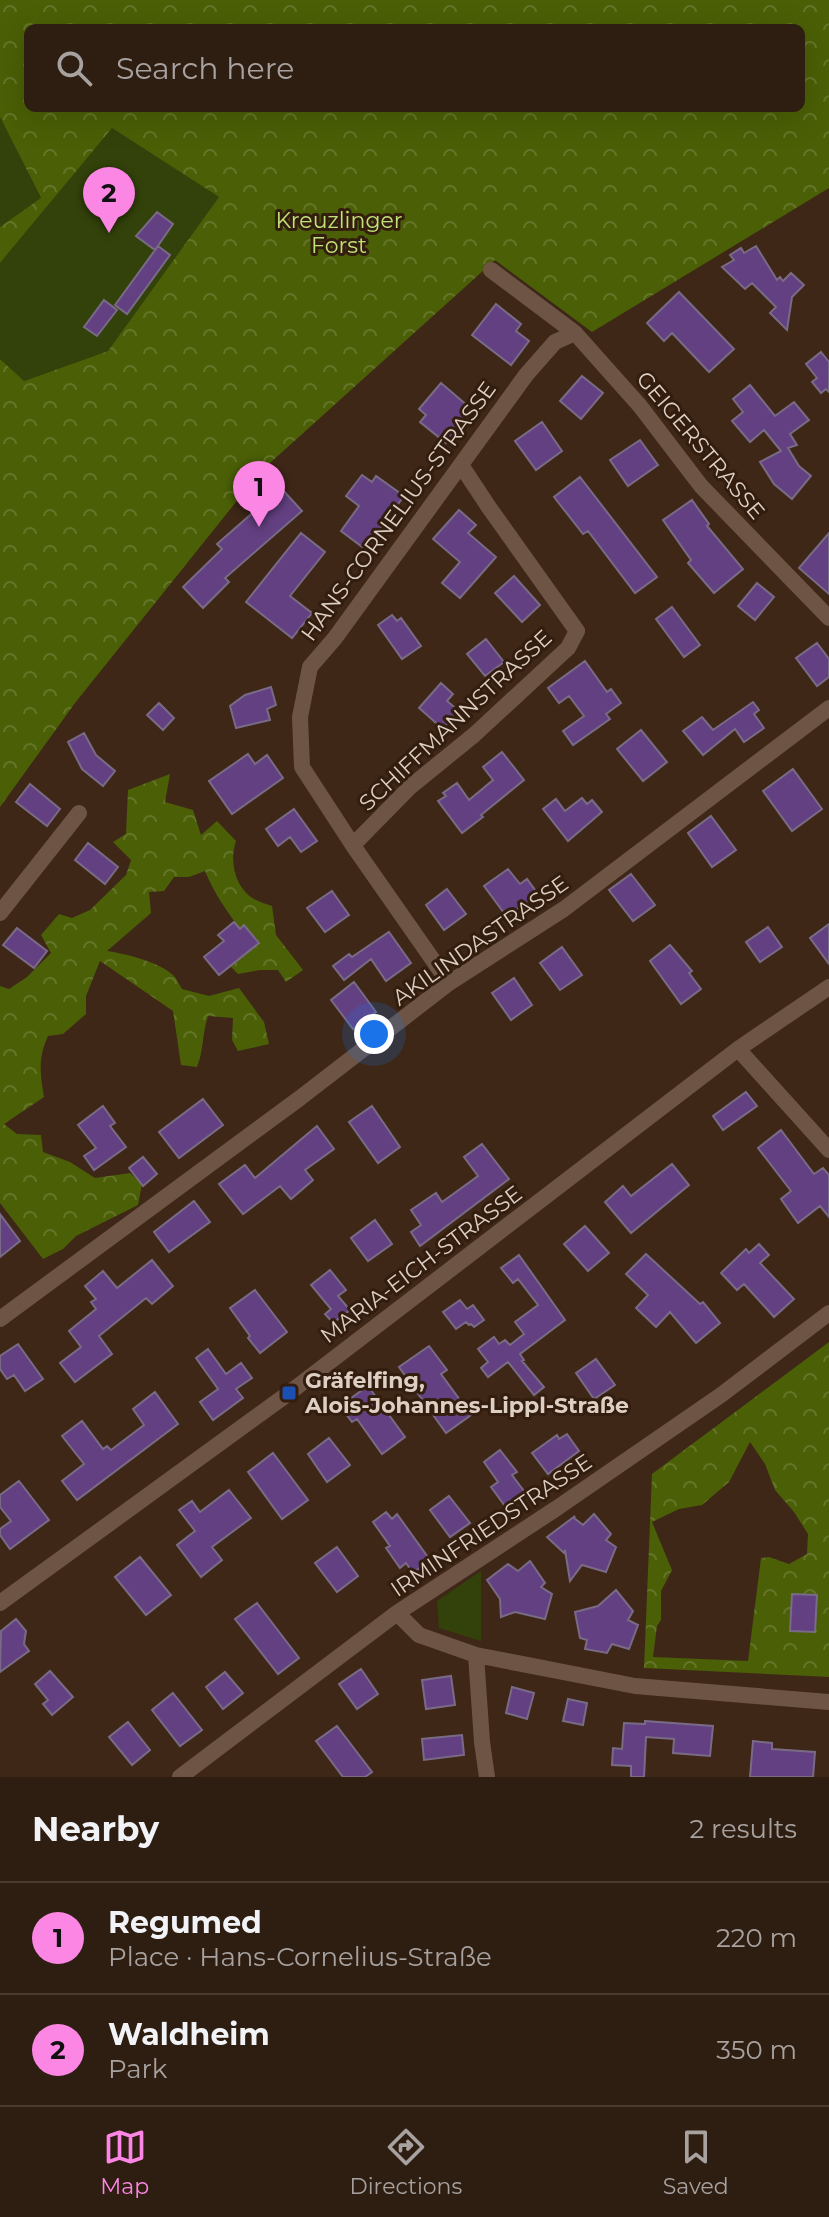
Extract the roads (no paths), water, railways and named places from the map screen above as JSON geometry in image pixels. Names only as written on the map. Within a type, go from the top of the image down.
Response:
[{"type":"street","name":"GEIGERSTRASSE","points":[[491,270],[575,333],[640,406],[701,486],[829,618]]},
{"type":"street","name":"HANS-CORNELIUS-STRASSE","points":[[449,983],[302,767],[300,717],[310,667],[335,638],[526,375],[555,342],[575,333]]},
{"type":"street","name":"SCHIFFMANNSTRASSE","points":[[354,847],[410,787],[474,735],[568,648],[577,631],[461,465]]},
{"type":"street","name":"AKILINDASTRASSE","points":[[0,1319],[263,1126],[449,983],[564,909],[829,708]]},
{"type":"street","points":[[0,913],[79,813]]},
{"type":"street","name":"MARIA-EICH-STRASSE","points":[[0,1603],[289,1393],[738,1049],[829,987]]},
{"type":"street","points":[[738,1049],[829,1150]]},
{"type":"street","name":"IRMINFRIEDSTRASSE","points":[[180,1777],[397,1613],[721,1395],[829,1313]]},
{"type":"street","points":[[397,1613],[419,1635],[476,1655],[635,1686],[829,1702]]},
{"type":"street","points":[[476,1655],[487,1777]]},
{"type":"place","name":"Waldheim","points":[[109,233]]},
{"type":"place","name":"Regumed","points":[[259,527]]},
{"type":"place","name":"Gräfelfing, Alois-Johannes-Lippl-Straße","points":[[289,1393]]},
{"type":"park label","name":"Kreuzlinger Forst","points":[[339,232]]}]
